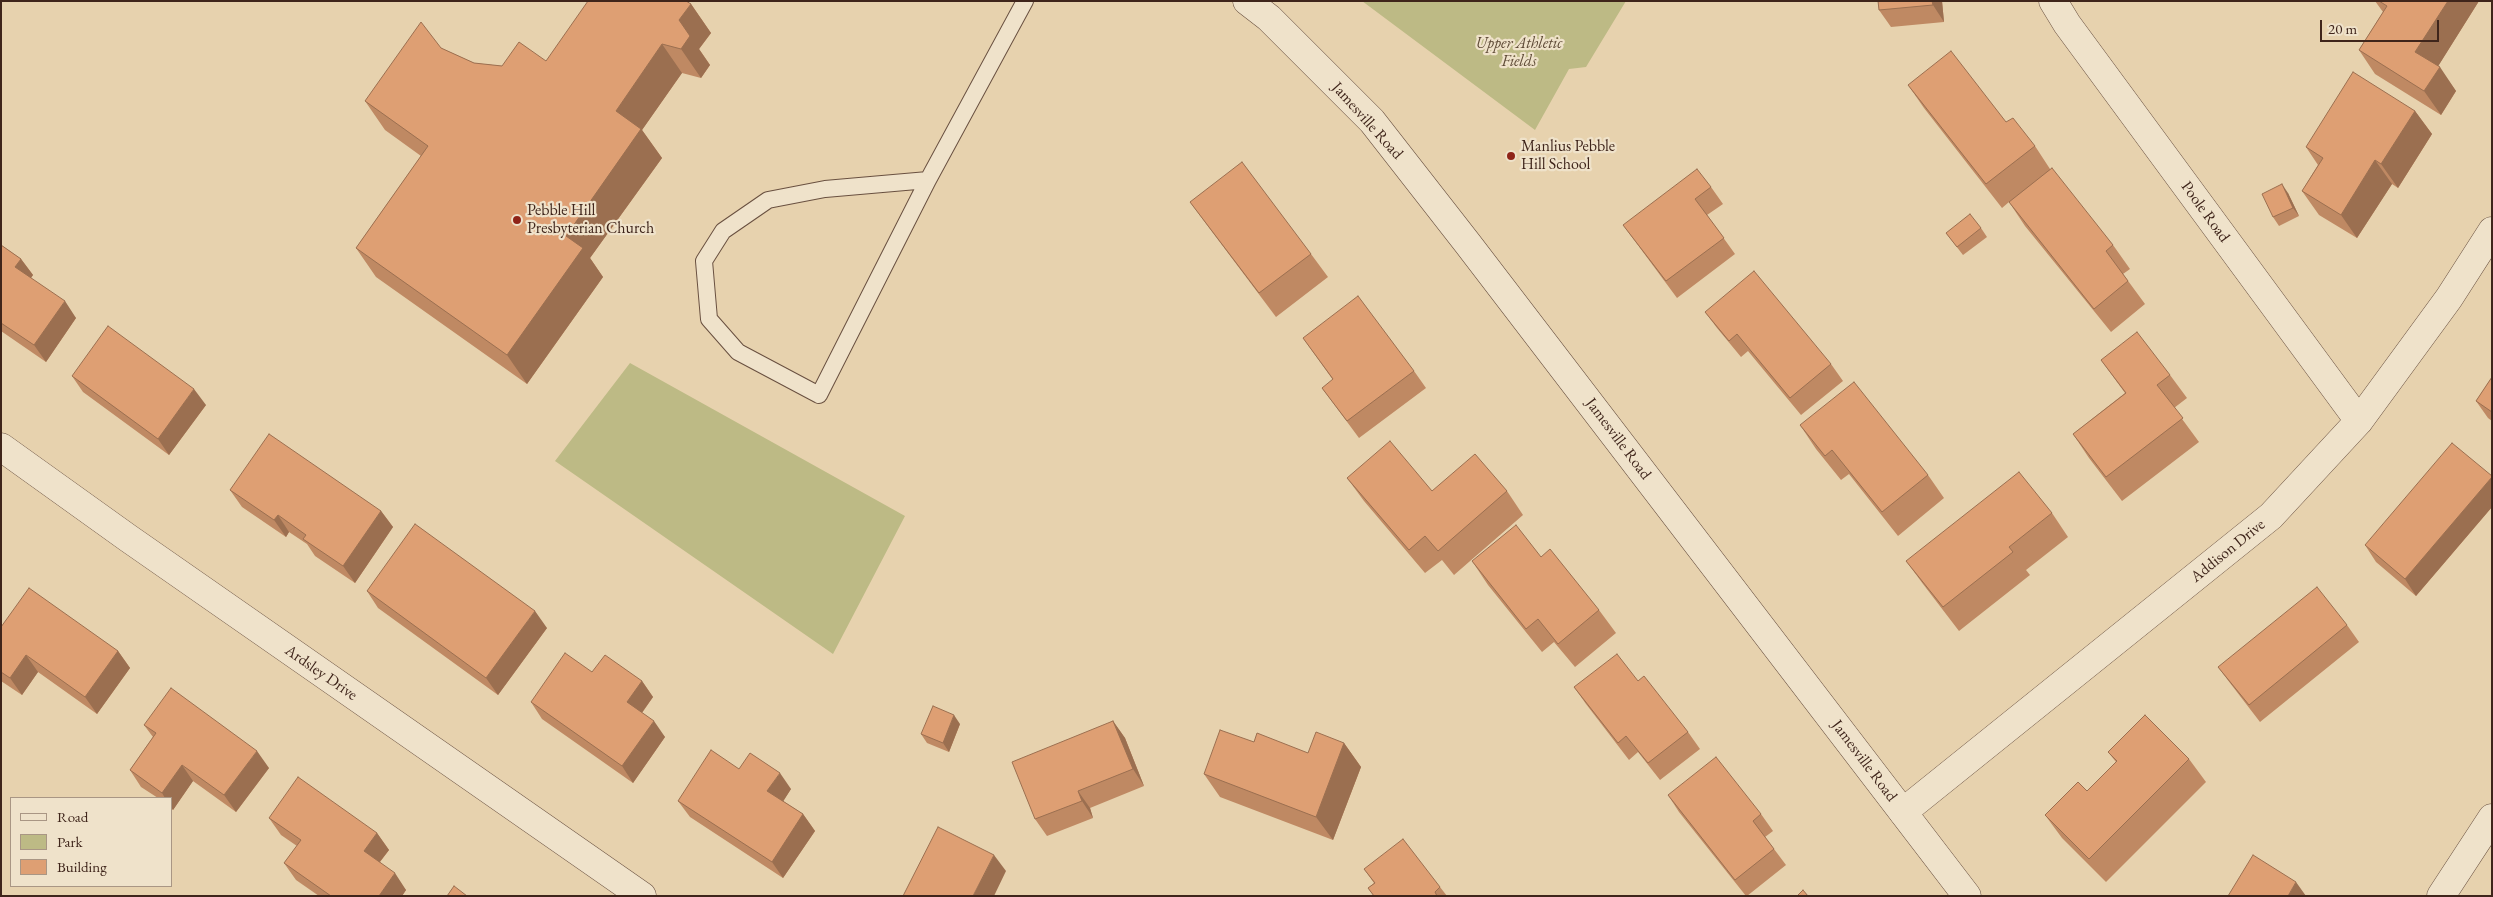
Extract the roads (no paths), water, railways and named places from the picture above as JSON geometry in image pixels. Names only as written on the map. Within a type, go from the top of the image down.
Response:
[{"type":"street","name":"Jamesville Road","points":[[1247,1],[1269,18],[1372,121],[1474,251],[1967,896]]},
{"type":"street","name":"Poole Road","points":[[2053,1],[2067,24],[2359,421]]},
{"type":"street","name":"Addison Drive","points":[[1903,812],[2272,516],[2359,421],[2449,298],[2492,231]]},
{"type":"street","name":"Ardsley Drive","points":[[1,447],[128,538],[642,896]]},
{"type":"street","points":[[2441,896],[2492,818]]},
{"type":"lane","points":[[928,180],[825,189],[768,200],[723,231],[704,261],[709,319],[738,352],[819,395],[928,180],[1024,1]]},
{"type":"place","name":"Manlius Pebble Hill School","points":[[1511,156]]},
{"type":"place","name":"Pebble Hill Presbyterian Church","points":[[517,220]]},
{"type":"park label","name":"Upper Athletic Fields","points":[[1519,53]]}]
